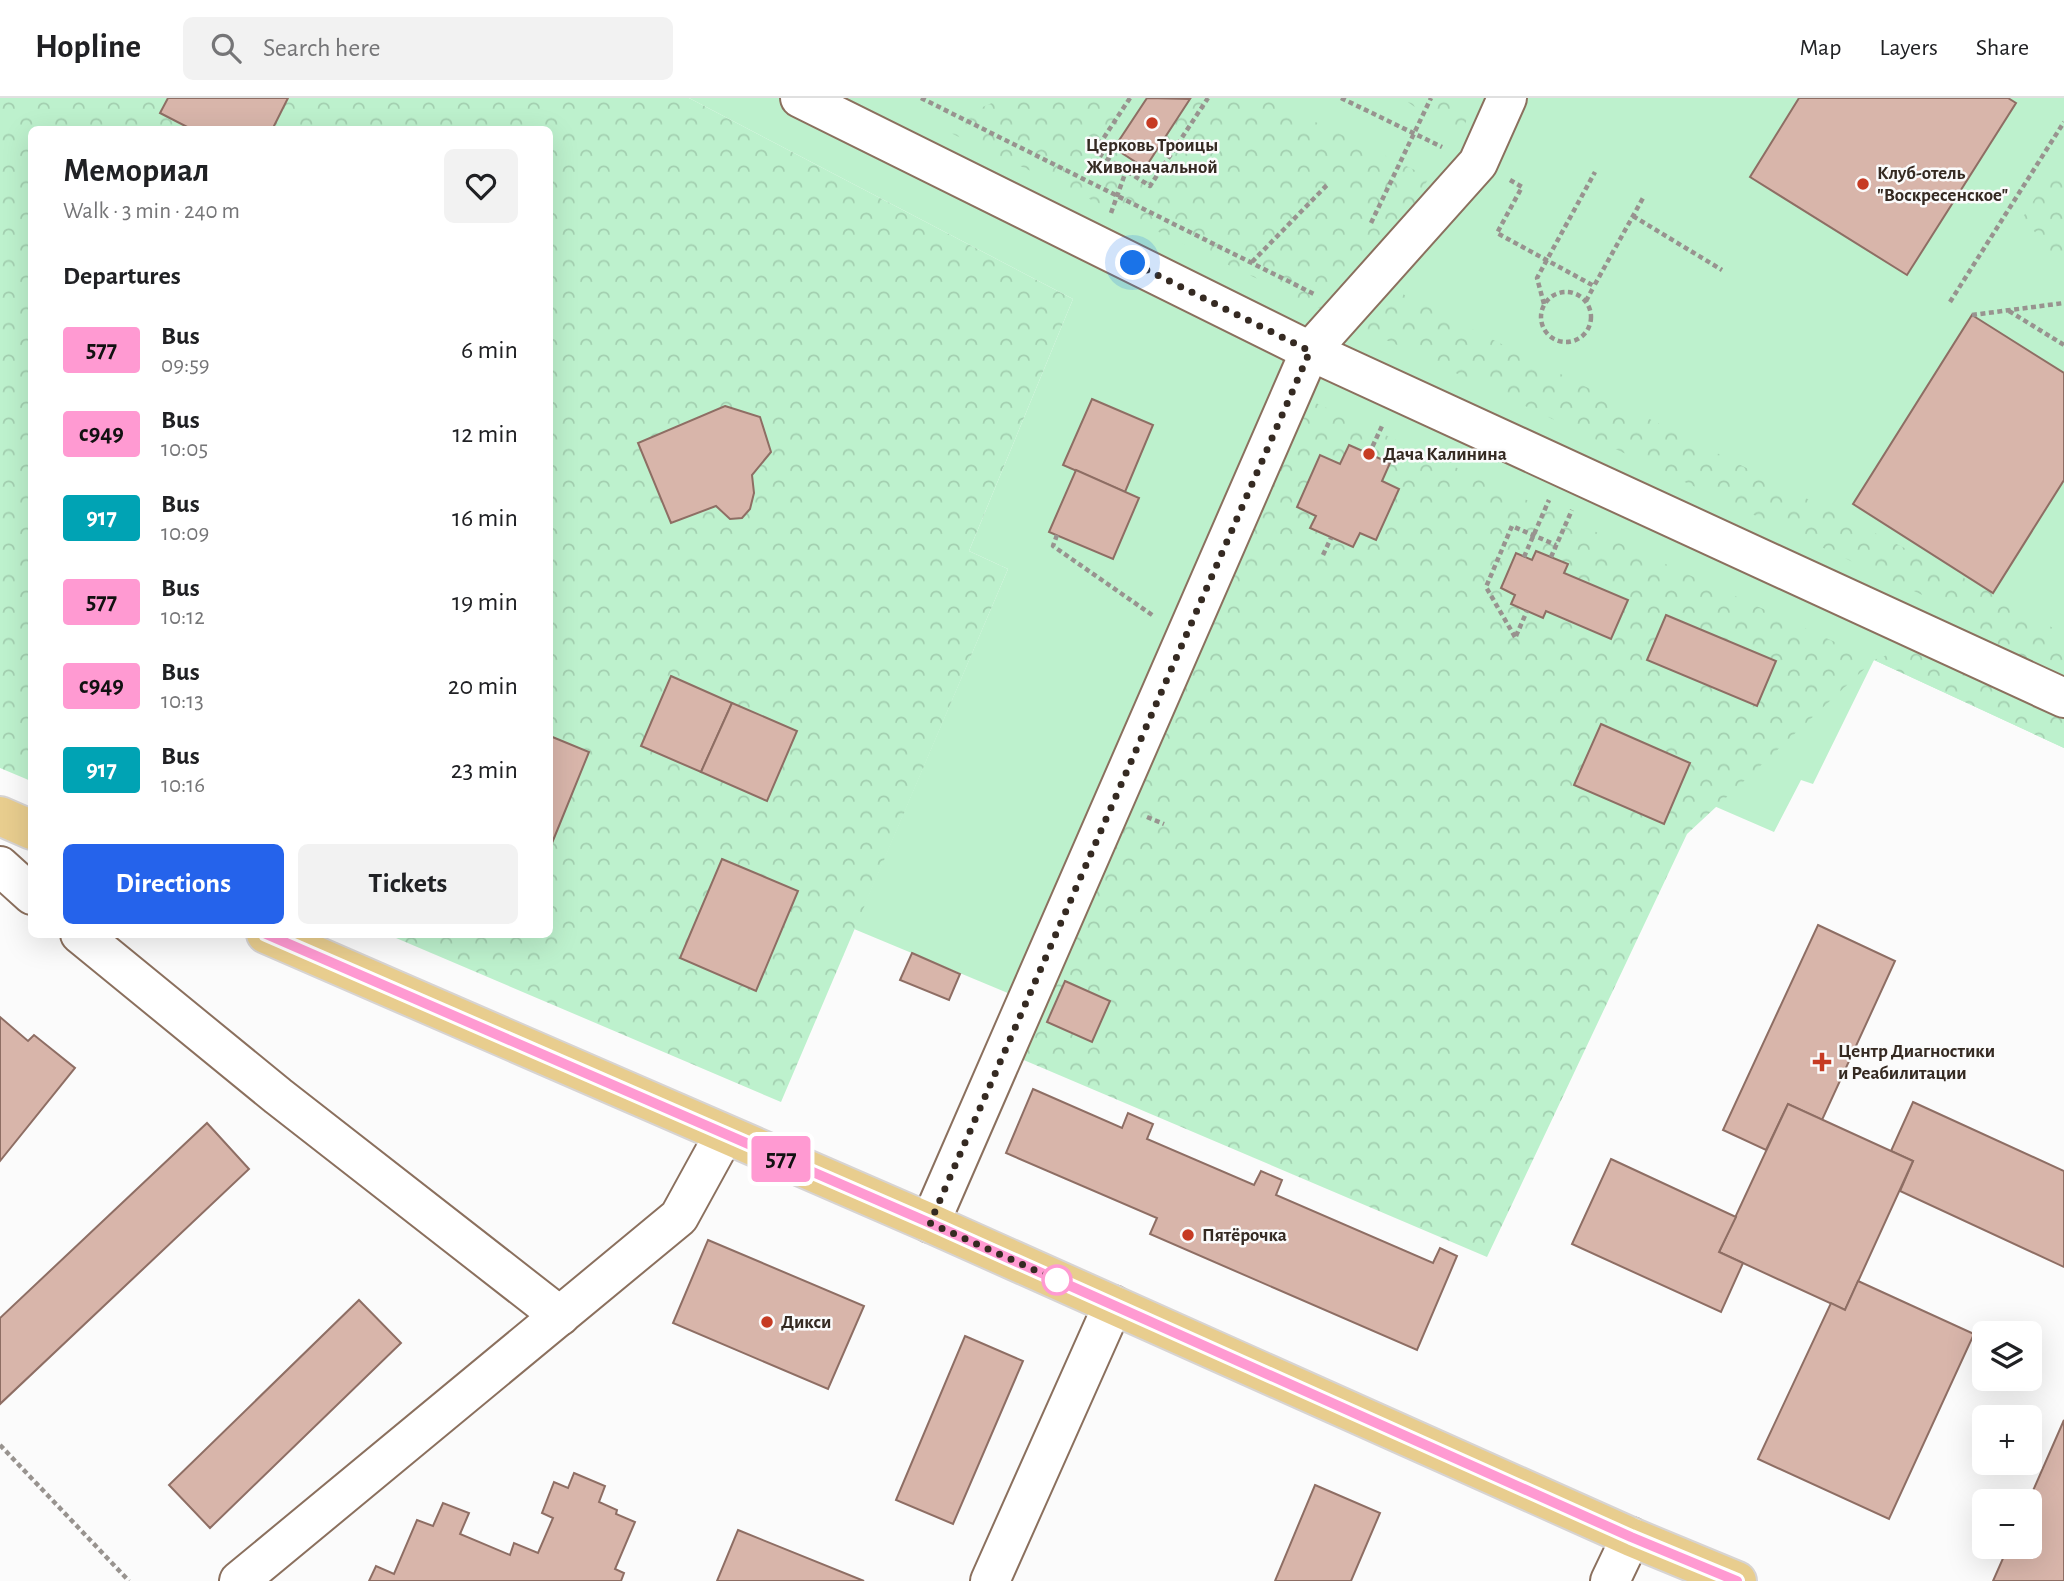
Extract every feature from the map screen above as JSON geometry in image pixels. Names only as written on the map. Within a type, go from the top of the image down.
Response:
[{"type":"main road","points":[[0,816],[28,828]]},
{"type":"main road","points":[[274,938],[930,1223],[1631,1537],[1737,1581]]},
{"type":"lane","points":[[800,98],[1310,351],[2064,698]]},
{"type":"lane","points":[[930,1223],[1310,351],[1478,163],[1507,98]]},
{"type":"lane","points":[[0,866],[28,891]]},
{"type":"lane","points":[[85,938],[278,1096],[560,1316]]},
{"type":"lane","points":[[239,1581],[679,1217],[724,1135]]},
{"type":"lane","points":[[990,1581],[1113,1305]]},
{"type":"lane","points":[[1610,1581],[1631,1537]]},
{"type":"path","points":[[921,98],[1320,298]]},
{"type":"path","points":[[1130,98],[1096,151],[1150,187],[1208,98]]},
{"type":"path","points":[[1341,98],[1415,134]]},
{"type":"path","points":[[1367,231],[1432,98]]},
{"type":"path","points":[[1950,302],[2064,122]]},
{"type":"path","points":[[1544,304],[1537,278],[1595,172]]},
{"type":"path","points":[[1252,262],[1328,184]]},
{"type":"path","points":[[1522,187],[1497,233],[1594,286]]},
{"type":"path","points":[[1586,301],[1643,198]]},
{"type":"path","points":[[1633,215],[1722,270]]},
{"type":"path","points":[[1559,292],[1579,294],[1591,310],[1592,319],[1588,330],[1583,337],[1573,342],[1564,343],[1553,339],[1546,334],[1541,324],[1544,304],[1549,297],[1559,292]]},
{"type":"path","points":[[1972,315],[2064,303]]},
{"type":"path","points":[[2008,311],[2064,345]]},
{"type":"path","points":[[1524,556],[1574,474]]},
{"type":"path","points":[[1552,557],[1574,474]]},
{"type":"path","points":[[1527,611],[1516,637],[1486,587],[1512,526],[1556,545]]},
{"type":"path","points":[[1057,535],[1053,546],[1154,617],[1188,631]]},
{"type":"path","points":[[1323,555],[1331,537]]},
{"type":"path","points":[[0,1445],[130,1581]]},
{"type":"green space","points":[[0,98],[689,98],[1073,299],[969,551],[1008,569],[781,1102],[396,938],[553,938],[553,126],[28,126],[28,780],[0,768]]},
{"type":"green space","name":"Клуб-отель \"Воскресенское\"","points":[[689,98],[2064,98],[2064,748],[1874,660],[1813,784],[1801,780],[1774,832],[1714,806],[1051,1011],[854,929],[1008,569],[969,551],[1073,299]]},
{"type":"green space","points":[[1003,98],[1089,98],[1152,124],[1204,98],[1266,98],[1429,177],[1377,281],[2013,603],[2064,635],[2064,748],[1874,660],[1977,621],[938,127]]},
{"type":"green space","points":[[1402,98],[1476,98],[1459,138]]},
{"type":"green space","points":[[2061,158],[2064,158],[2064,263],[2060,264],[2023,217]]},
{"type":"green space","points":[[2064,316],[2064,343],[2042,319]]},
{"type":"green space","points":[[1305,398],[1874,660],[1687,834],[1487,1257],[1019,1058]]},
{"type":"building","points":[[168,98],[288,98],[274,126],[185,126],[160,113]]},
{"type":"building","name":"Церковь Троицы Живоначальной","points":[[1147,98],[1190,99],[1145,168],[1114,148]]},
{"type":"building","name":"Клуб-отель \"Воскресенское\"","points":[[1799,98],[2008,98],[2016,103],[1907,275],[1750,177]]},
{"type":"building","points":[[1972,315],[2064,373],[2064,480],[1993,593],[1853,504]]},
{"type":"building","points":[[1092,399],[1153,425],[1125,492],[1063,465]]},
{"type":"building","points":[[725,406],[760,417],[771,452],[752,475],[754,493],[750,509],[742,518],[730,519],[716,506],[671,523],[638,443]]},
{"type":"building","points":[[1349,445],[1390,463],[1382,481],[1399,489],[1376,540],[1360,533],[1353,547],[1310,528],[1316,516],[1297,507],[1320,455],[1340,464]]},
{"type":"building","points":[[1076,470],[1139,498],[1113,559],[1049,532]]},
{"type":"building","points":[[1536,551],[1568,564],[1564,573],[1628,600],[1611,639],[1546,611],[1543,618],[1511,604],[1515,595],[1501,588],[1516,553],[1532,560]]},
{"type":"building","points":[[1666,615],[1776,661],[1757,706],[1647,660]]},
{"type":"building","points":[[671,676],[732,703],[701,772],[641,746]]},
{"type":"building","points":[[732,703],[797,731],[767,801],[701,772]]},
{"type":"building","points":[[1601,724],[1690,763],[1664,824],[1574,785]]},
{"type":"building","points":[[553,737],[589,752],[553,841]]},
{"type":"building","points":[[722,859],[798,891],[756,991],[680,958]]},
{"type":"building","points":[[1818,925],[1895,961],[1822,1120],[1788,1104],[1766,1150],[1723,1130]]},
{"type":"building","points":[[912,953],[960,974],[949,1000],[900,980]]},
{"type":"building","points":[[1065,981],[1110,1001],[1092,1042],[1047,1022]]},
{"type":"building","points":[[0,1017],[28,1041],[34,1035],[75,1068],[0,1161]]},
{"type":"building","points":[[1033,1089],[1122,1128],[1128,1113],[1153,1124],[1147,1139],[1254,1185],[1261,1171],[1282,1180],[1276,1195],[1433,1263],[1440,1248],[1457,1256],[1417,1350],[1150,1234],[1157,1218],[1006,1153]]},
{"type":"building","points":[[1913,1102],[2064,1171],[2064,1267],[1900,1191],[1913,1161],[1891,1151]]},
{"type":"building","points":[[1788,1104],[1913,1161],[1845,1310],[1719,1252]]},
{"type":"building","points":[[207,1123],[249,1169],[0,1404],[0,1318]]},
{"type":"building","points":[[1611,1159],[1736,1217],[1719,1252],[1743,1263],[1721,1312],[1572,1244]]},
{"type":"building","points":[[708,1240],[864,1306],[828,1389],[673,1323]]},
{"type":"building","points":[[1858,1281],[1972,1333],[1972,1338],[1889,1519],[1758,1459],[1831,1303],[1845,1310]]},
{"type":"building","points":[[359,1300],[401,1343],[210,1528],[169,1485]]},
{"type":"building","points":[[965,1336],[1023,1361],[953,1524],[896,1500]]},
{"type":"building","points":[[2064,1420],[2064,1581],[1993,1581],[2003,1559],[2042,1559],[2042,1489],[2034,1489]]},
{"type":"building","points":[[574,1473],[605,1486],[599,1502],[617,1510],[616,1514],[635,1522],[615,1569],[624,1573],[621,1581],[369,1581],[376,1566],[394,1574],[417,1520],[433,1526],[443,1503],[469,1513],[460,1534],[510,1555],[514,1543],[538,1553],[553,1518],[542,1513],[554,1482],[568,1488]]},
{"type":"building","points":[[1315,1485],[1380,1513],[1351,1581],[1275,1581]]},
{"type":"building","points":[[738,1530],[864,1581],[717,1581]]},
{"type":"bus line","name":"577","points":[[275,938],[930,1223],[1631,1537],[1737,1581]]},
{"type":"place","name":"Церковь Троицы Живоначальной","points":[[1152,123]]},
{"type":"place","name":"Клуб-отель \"Воскресенское\"","points":[[1863,184]]},
{"type":"place","name":"Дача Калинина","points":[[1369,454]]},
{"type":"place","name":"Центр Диагностики и Реабилитации","points":[[1822,1062]]},
{"type":"place","name":"Пятёрочка","points":[[1188,1235]]},
{"type":"place","name":"Дикси","points":[[767,1322]]},
{"type":"route","points":[[1057,1280],[930,1223],[1310,351],[1133,263]]}]
